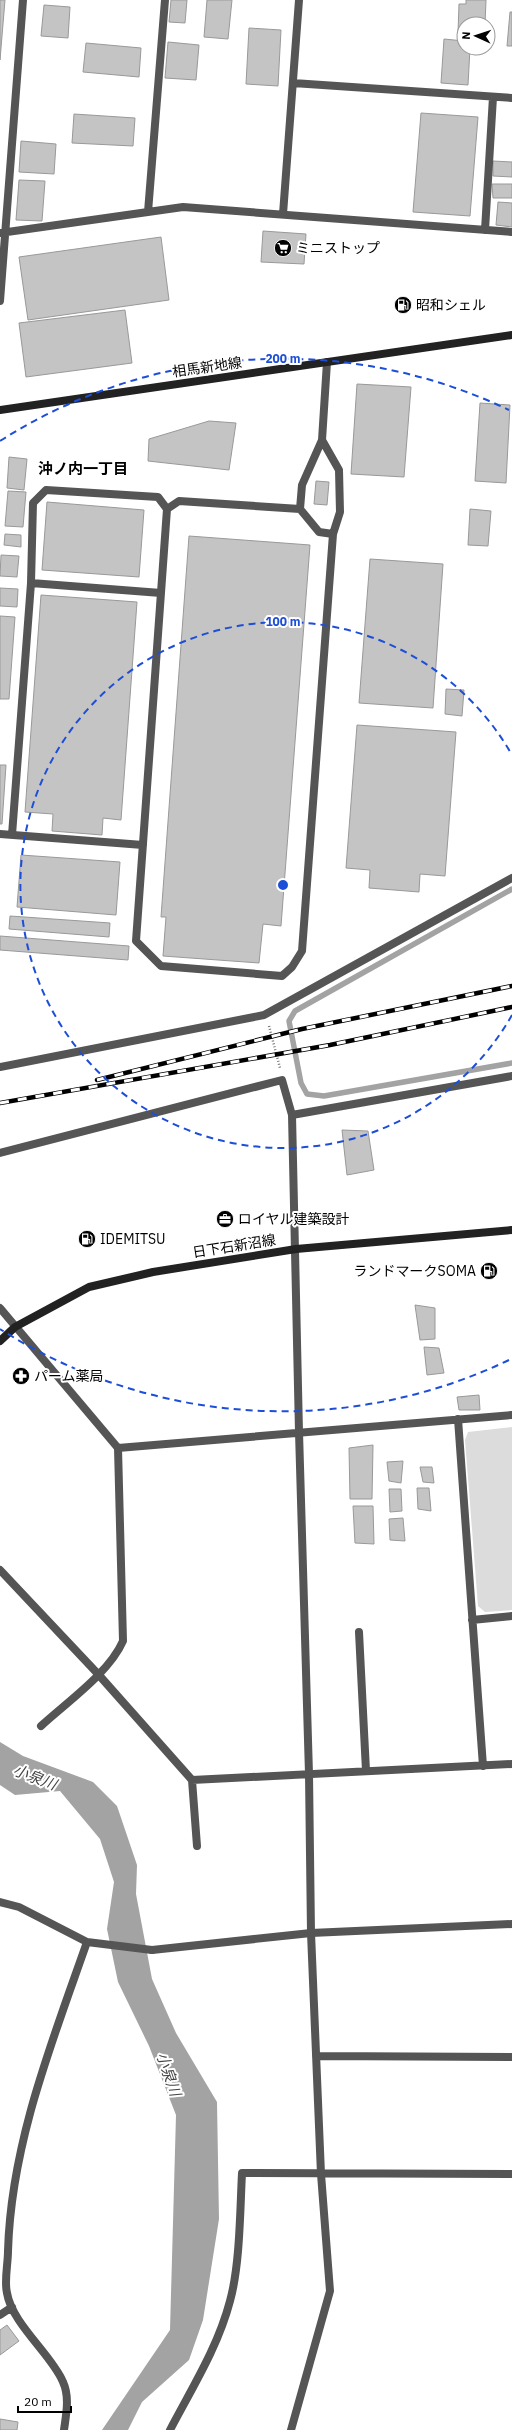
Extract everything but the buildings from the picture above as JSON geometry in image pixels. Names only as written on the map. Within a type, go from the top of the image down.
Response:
[{"type":"main road","name":"相馬新地線","points":[[0,410],[512,335]]},
{"type":"main road","name":"日下石新沼線","points":[[0,1341],[15,1327],[89,1287],[153,1272],[296,1249],[512,1230]]},
{"type":"street","points":[[0,301],[3,233],[22,0]]},
{"type":"street","points":[[148,212],[165,0]]},
{"type":"street","points":[[283,214],[299,0]]},
{"type":"street","points":[[293,83],[512,98]]},
{"type":"street","points":[[485,230],[493,97]]},
{"type":"street","points":[[3,233],[183,207],[512,232]]},
{"type":"street","points":[[327,362],[322,440],[302,485],[300,509],[319,532],[333,534]]},
{"type":"street","points":[[12,835],[31,584],[33,503],[46,490],[158,497],[167,510],[136,941],[161,966],[282,976],[292,968],[302,951],[333,534],[340,512],[339,470],[322,440]]},
{"type":"street","points":[[167,510],[179,501],[300,509]]},
{"type":"street","points":[[31,584],[161,593]]},
{"type":"street","points":[[0,834],[143,845]]},
{"type":"street","points":[[0,1067],[264,1015],[512,878]]},
{"type":"street","points":[[292,1115],[512,1076]]},
{"type":"street","points":[[0,1153],[282,1080],[292,1115],[296,1249],[298,1432],[309,1774],[311,1932],[321,2174],[330,2291],[290,2430]]},
{"type":"street","points":[[0,1308],[118,1448],[123,1641],[118,1654],[41,1726]]},
{"type":"street","points":[[118,1448],[512,1415]]},
{"type":"street","points":[[458,1419],[483,1766]]},
{"type":"street","points":[[0,1570],[98,1674],[192,1780],[197,1846]]},
{"type":"street","points":[[472,1620],[512,1616]]},
{"type":"street","points":[[359,1632],[366,1772]]},
{"type":"street","points":[[192,1780],[512,1764]]},
{"type":"street","points":[[0,1902],[19,1907],[91,1943],[152,1950],[311,1932],[512,1924]]},
{"type":"street","points":[[64,2430],[68,2405],[63,2382],[18,2318],[7,2294],[9,2225],[14,2188],[39,2077],[91,1943]]},
{"type":"street","points":[[316,2056],[512,2057]]},
{"type":"street","points":[[170,2430],[217,2341],[231,2299],[238,2242],[242,2173],[512,2174]]},
{"type":"street","points":[[0,2315],[12,2307]]},
{"type":"path","points":[[264,1015],[273,1036],[282,1080]]},
{"type":"shaded area","points":[[512,1427],[512,1610],[485,1612],[478,1606],[465,1440],[468,1432]]},
{"type":"water","name":"小泉川","points":[[0,1742],[23,1756],[93,1782],[117,1806],[137,1865],[136,1894],[152,1979],[176,2033],[217,2102],[219,2219],[203,2320],[189,2360],[142,2402],[128,2430],[102,2430],[170,2330],[176,2115],[149,2046],[118,1982],[107,1929],[114,1882],[100,1839],[60,1791],[15,1795],[0,1785]]},
{"type":"waterway","points":[[512,889],[295,1011],[289,1021],[301,1083],[307,1094],[324,1096],[512,1063]]},
{"type":"railway","points":[[97,1080],[302,1029],[512,986]]},
{"type":"railway","points":[[0,1103],[330,1045],[512,1007]]},
{"type":"place","name":"ミニストップ","points":[[283,248]]},
{"type":"place","name":"昭和シェル","points":[[403,305]]},
{"type":"place","name":"ロイヤル建築設計","points":[[225,1219]]},
{"type":"place","name":"IDEMITSU","points":[[87,1239]]},
{"type":"place","name":"ランドマークSOMA","points":[[489,1271]]},
{"type":"place","name":"パーム薬局","points":[[21,1376]]},
{"type":"district","name":"沖ノ内一丁目","points":[[83,468]]}]
